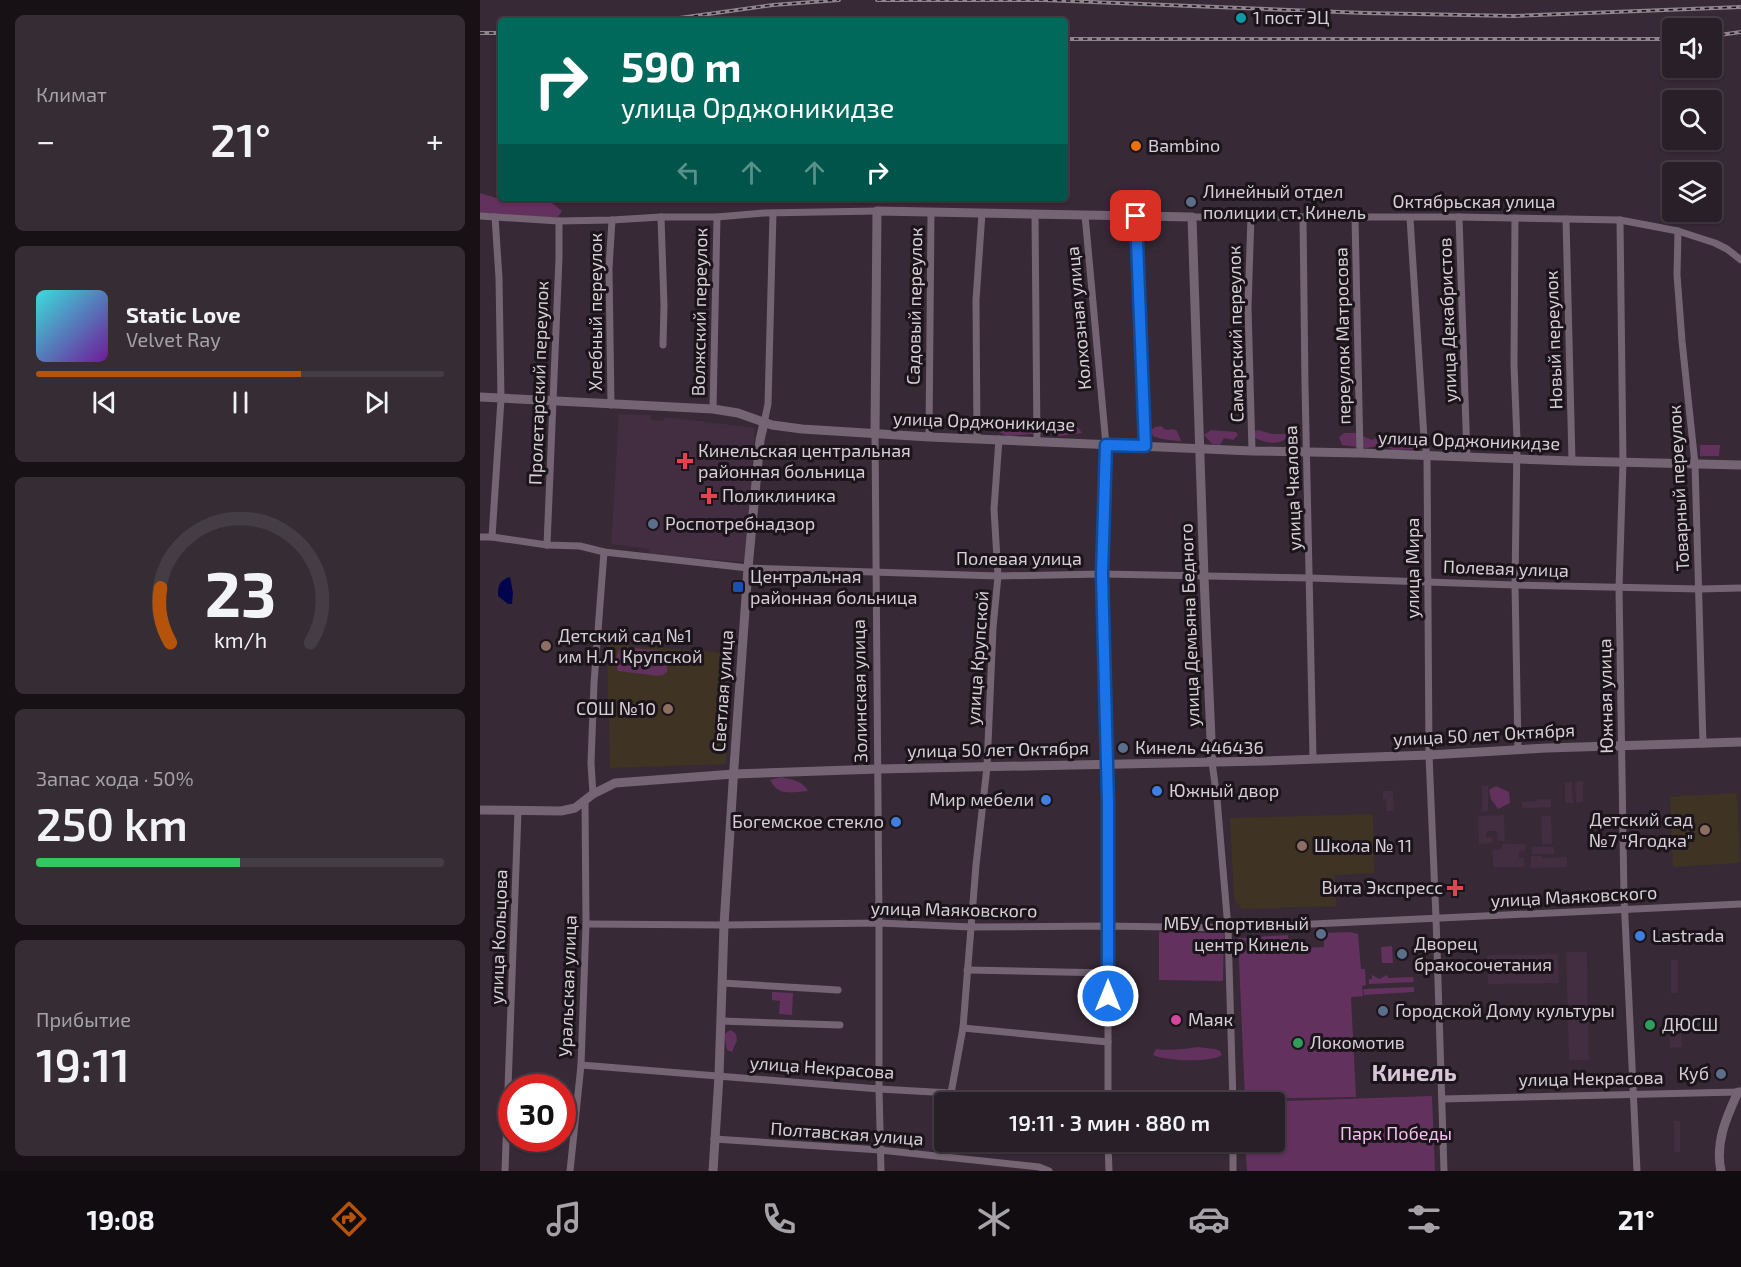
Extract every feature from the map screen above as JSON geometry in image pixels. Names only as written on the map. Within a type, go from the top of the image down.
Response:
[{"type":"main road","name":"Октябрьская улица","points":[[878,211],[1192,217]]},
{"type":"main road","name":"Золинская улица","points":[[875,434],[878,211]]},
{"type":"main road","name":"улица Демьяна Бедного","points":[[1192,217],[1212,762]]},
{"type":"main road","name":"улица Орджоникидзе","points":[[480,398],[713,409],[738,412],[764,423],[802,429],[929,437],[1252,451],[1741,465]]},
{"type":"main road","name":"Светлая улица","points":[[714,1171],[724,925],[734,774],[748,568],[760,440],[764,423]]},
{"type":"main road","name":"улица 50 лет Октября","points":[[480,810],[561,811],[575,808],[593,794],[615,783],[734,774],[1212,762],[1741,742]]},
{"type":"main road","points":[[1721,1171],[1718,1156],[1721,1138],[1726,1117],[1739,1092]]},
{"type":"street","name":"Октябрьская улица","points":[[480,216],[559,221],[878,211]]},
{"type":"street","name":"Садовый переулок","points":[[929,437],[931,212]]},
{"type":"street","name":"Светлая улица","points":[[764,423],[768,404],[773,213]]},
{"type":"street","points":[[977,439],[976,300],[982,213]]},
{"type":"street","points":[[1035,214],[1037,441]]},
{"type":"street","name":"Колхозная улица","points":[[1085,215],[1106,445],[1102,574],[1107,765],[1108,1092]]},
{"type":"street","points":[[1136,216],[1145,446]]},
{"type":"street","name":"Самарский переулок","points":[[1251,216],[1248,307],[1252,451]]},
{"type":"street","points":[[492,537],[501,399],[499,278],[495,217]]},
{"type":"street","points":[[661,217],[663,345]]},
{"type":"street","name":"Волжский переулок","points":[[713,409],[717,217]]},
{"type":"street","name":"Октябрьская улица","points":[[1192,217],[1459,217],[1620,220],[1678,231],[1715,243],[1741,260]]},
{"type":"street","name":"улица Чкалова","points":[[1303,217],[1313,758]]},
{"type":"street","name":"улица Декабристов","points":[[1459,217],[1467,457]]},
{"type":"street","name":"переулок Матросова","points":[[1355,218],[1360,453]]},
{"type":"street","name":"улица Мира","points":[[1410,218],[1427,456],[1429,755],[1442,1097]]},
{"type":"street","points":[[1515,218],[1515,585],[1518,750]]},
{"type":"street","name":"Новый переулок","points":[[1566,219],[1572,461]]},
{"type":"street","name":"Хлебный переулок","points":[[611,405],[609,268],[612,220]]},
{"type":"street","name":"Южная улица","points":[[1620,220],[1623,462],[1619,588],[1624,909],[1637,1171]]},
{"type":"street","name":"Пролетарский переулок","points":[[547,545],[559,221]]},
{"type":"street","name":"Товарный переулок","points":[[1678,231],[1677,275],[1695,464],[1703,744]]},
{"type":"street","name":"Золинская улица","points":[[875,434],[881,1171]]},
{"type":"street","name":"улица Крупской","points":[[951,1092],[963,1028],[987,767],[993,628],[998,576],[994,509],[999,439]]},
{"type":"street","name":"Полевая улица","points":[[480,537],[547,545],[580,546],[604,552],[748,568],[998,576],[1102,574],[1619,588],[1741,588]]},
{"type":"street","points":[[593,794],[591,763],[594,683],[604,552]]},
{"type":"street","name":"улица Демьяна Бедного","points":[[1212,762],[1228,928],[1233,1092]]},
{"type":"street","name":"Уральская улица","points":[[570,1171],[581,1065],[586,924],[585,801]]},
{"type":"street","name":"улица Кольцова","points":[[505,1171],[518,811]]},
{"type":"street","name":"улица Маяковского","points":[[586,924],[879,923],[971,927],[1228,928],[1741,904]]},
{"type":"street","points":[[967,970],[1108,973]]},
{"type":"street","points":[[722,983],[838,990]]},
{"type":"street","points":[[721,1021],[840,1025]]},
{"type":"street","points":[[963,1028],[1108,1042]]},
{"type":"street","name":"улица Некрасова","points":[[581,1065],[934,1092]]},
{"type":"street","name":"улица Некрасова","points":[[1442,1097],[1739,1092]]},
{"type":"street","points":[[1442,1097],[1444,1171]]},
{"type":"street","name":"Полтавская улица","points":[[714,1140],[880,1150],[1039,1167],[1049,1171]]},
{"type":"street","points":[[1108,1152],[1108,1171]]},
{"type":"street","points":[[1233,1152],[1233,1171]]},
{"type":"shaded area","points":[[844,201],[887,201],[887,202],[844,203]]},
{"type":"shaded area","name":"Кинельская центральная районная больница","points":[[619,414],[651,415],[651,420],[664,421],[665,415],[665,417],[755,428],[744,562],[649,554],[649,549],[611,544]]},
{"type":"shaded area","points":[[510,577],[513,593],[512,604],[508,604],[498,596],[498,592],[501,582]]},
{"type":"shaded area","name":"СОШ №10","points":[[607,644],[728,653],[726,764],[610,768]]},
{"type":"shaded area","points":[[1583,781],[1583,802],[1576,802],[1575,782]]},
{"type":"shaded area","points":[[1572,782],[1573,803],[1565,803],[1565,783]]},
{"type":"shaded area","points":[[1482,786],[1488,786],[1488,811],[1482,812]]},
{"type":"shaded area","points":[[1383,791],[1393,791],[1394,811],[1387,811]]},
{"type":"shaded area","name":"Детский сад №7 \"Ягодка\"","points":[[1737,793],[1740,863],[1673,867],[1670,797]]},
{"type":"shaded area","points":[[1537,799],[1551,799],[1551,807],[1522,808],[1522,802],[1537,801]]},
{"type":"shaded area","name":"Школа № 11","points":[[1373,814],[1374,873],[1335,875],[1336,906],[1242,909],[1234,899],[1230,818]]},
{"type":"shaded area","points":[[1504,815],[1505,841],[1498,841],[1497,831],[1487,831],[1486,837],[1492,837],[1492,843],[1479,844],[1478,816]]},
{"type":"shaded area","points":[[1541,816],[1551,816],[1552,844],[1542,844]]},
{"type":"shaded area","points":[[1502,844],[1525,844],[1525,851],[1519,852],[1519,858],[1524,858],[1524,867],[1493,867],[1493,850],[1502,849]]},
{"type":"shaded area","points":[[1532,847],[1554,847],[1554,854],[1532,854]]},
{"type":"shaded area","points":[[1531,856],[1567,857],[1567,867],[1531,868]]},
{"type":"shaded area","points":[[1566,952],[1587,952],[1589,1060],[1569,1060]]},
{"type":"shaded area","points":[[1558,954],[1559,983],[1488,984],[1487,955]]},
{"type":"shaded area","points":[[1671,960],[1678,960],[1678,993],[1671,993]]},
{"type":"shaded area","points":[[1669,1030],[1681,1030],[1682,1047],[1670,1048]]},
{"type":"shaded area","points":[[1674,1121],[1680,1121],[1680,1152],[1674,1152]]},
{"type":"green space","points":[[480,193],[498,198],[498,201],[552,203],[562,211],[558,217],[480,213]]},
{"type":"green space","points":[[1021,421],[1034,429],[1043,423],[1075,424],[1082,433],[1060,436],[1047,433],[1007,436],[999,432],[999,426]]},
{"type":"green space","points":[[1161,426],[1166,430],[1177,431],[1181,441],[1153,436],[1151,430]]},
{"type":"green space","points":[[1211,430],[1236,432],[1238,435],[1233,440],[1224,438],[1220,445],[1212,444],[1204,435]]},
{"type":"green space","points":[[1258,430],[1272,434],[1287,434],[1288,437],[1276,443],[1268,442],[1255,438],[1253,432]]},
{"type":"green space","points":[[1344,433],[1355,433],[1372,440],[1379,436],[1386,438],[1401,436],[1419,442],[1419,449],[1394,450],[1382,445],[1367,448],[1342,445],[1339,437]]},
{"type":"green space","points":[[1700,445],[1720,445],[1719,456],[1700,456]]},
{"type":"green space","points":[[623,647],[663,651],[668,656],[667,672],[658,676],[618,671],[616,658]]},
{"type":"green space","points":[[781,777],[800,783],[808,791],[791,792],[777,789],[770,780]]},
{"type":"green space","points":[[1496,786],[1509,792],[1510,803],[1498,809],[1491,799],[1489,790]]},
{"type":"green space","points":[[1159,932],[1224,933],[1223,981],[1159,980]]},
{"type":"green space","name":"Локомотив","points":[[1324,933],[1358,934],[1361,969],[1365,969],[1366,985],[1362,986],[1363,996],[1351,997],[1356,1097],[1285,1098],[1285,1092],[1245,1092],[1238,938],[1288,935],[1289,948],[1324,947]]},
{"type":"green space","points":[[1392,946],[1393,963],[1382,963],[1381,947]]},
{"type":"green space","points":[[1372,975],[1379,979],[1387,975],[1388,978],[1413,977],[1414,982],[1369,984]]},
{"type":"green space","points":[[1414,987],[1414,992],[1364,995],[1363,989]]},
{"type":"green space","points":[[772,992],[793,993],[792,1015],[779,1014],[780,1001],[772,1000]]},
{"type":"green space","points":[[731,1030],[736,1034],[737,1040],[732,1052],[727,1050],[724,1035]]},
{"type":"green space","points":[[1198,1047],[1215,1049],[1222,1055],[1216,1058],[1188,1060],[1168,1059],[1153,1055],[1156,1049]]},
{"type":"green space","name":"Парк Победы","points":[[1432,1096],[1435,1171],[1247,1171],[1246,1152],[1285,1152],[1285,1101]]},
{"type":"railway","points":[[680,18],[773,5],[839,0]]},
{"type":"railway","points":[[877,0],[1043,0],[1365,13],[1514,16],[1741,7]]},
{"type":"railway","points":[[1722,35],[1741,32]]},
{"type":"railway","points":[[480,33],[498,33]]},
{"type":"railway","points":[[1068,39],[1662,39]]},
{"type":"place","name":"1 пост ЭЦ","points":[[1241,18]]},
{"type":"place","name":"Bambino","points":[[1136,146]]},
{"type":"place","name":"Линейный отдел полиции ст. Кинель","points":[[1191,202]]},
{"type":"place","name":"Кинельская центральная районная больница","points":[[685,461]]},
{"type":"place","name":"Поликлиника","points":[[709,496]]},
{"type":"place","name":"Роспотребнадзор","points":[[653,524]]},
{"type":"place","name":"Центральная районная больница","points":[[738,587]]},
{"type":"place","name":"Детский сад №1 им Н.Л. Крупской","points":[[546,646]]},
{"type":"place","name":"СОШ №10","points":[[668,709]]},
{"type":"place","name":"Кинель 446436","points":[[1123,748]]},
{"type":"place","name":"Южный двор","points":[[1157,791]]},
{"type":"place","name":"Мир мебели","points":[[1046,800]]},
{"type":"place","name":"Богемское стекло","points":[[896,822]]},
{"type":"place","name":"Детский сад №7 \"Ягодка\"","points":[[1705,830]]},
{"type":"place","name":"Школа № 11","points":[[1302,846]]},
{"type":"place","name":"Вита Экспресс","points":[[1455,888]]},
{"type":"place","name":"МБУ Спортивный центр Кинель","points":[[1321,934]]},
{"type":"place","name":"Lastrada","points":[[1640,936]]},
{"type":"place","name":"Дворец бракосочетания","points":[[1402,954]]},
{"type":"place","name":"Городской Дому культуры","points":[[1383,1011]]},
{"type":"place","name":"Маяк","points":[[1176,1020]]},
{"type":"place","name":"ДЮСШ","points":[[1650,1025]]},
{"type":"place","name":"Локомотив","points":[[1298,1043]]},
{"type":"place","name":"Куб","points":[[1721,1074]]},
{"type":"district","name":"Кинель","points":[[1414,1073]]},
{"type":"route","points":[[1108,996],[1108,802],[1102,574],[1106,445],[1145,446],[1136,216]]}]
